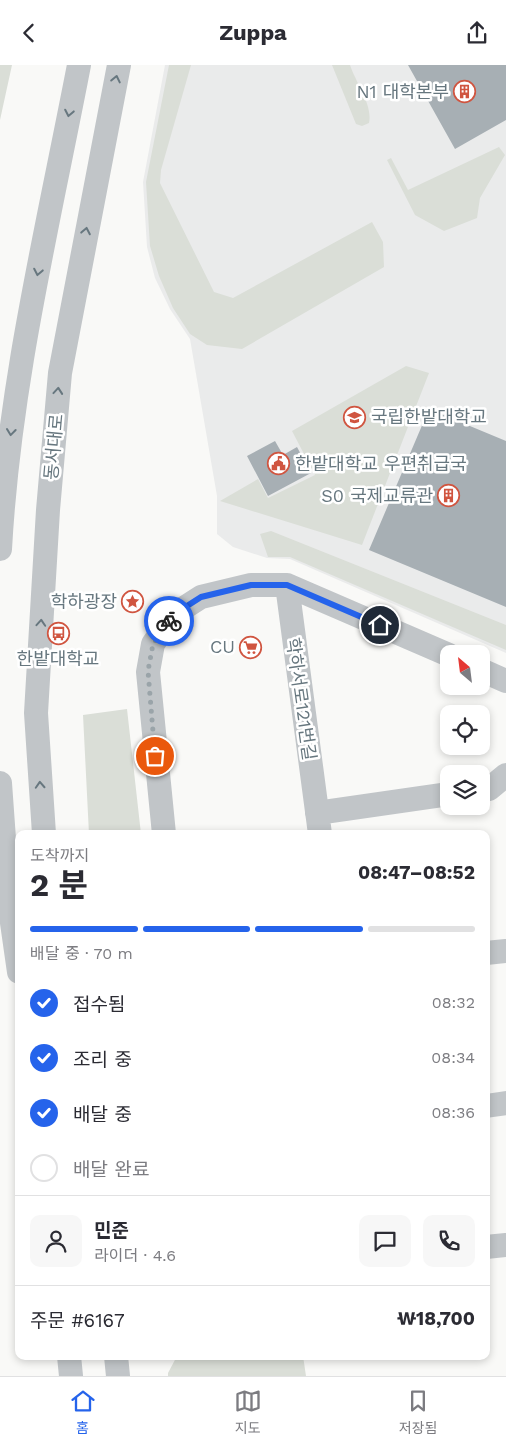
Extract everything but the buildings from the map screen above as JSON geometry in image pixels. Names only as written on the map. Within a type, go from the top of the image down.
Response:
[{"type":"street","points":[[0,549],[2,509],[19,367],[78,65]]},
{"type":"street","name":"동서대로","points":[[44,830],[36,713],[48,519],[60,373],[119,65]]},
{"type":"street","points":[[164,830],[148,671],[153,644],[173,615],[201,597],[251,585],[287,585],[440,651]]},
{"type":"street","name":"학하서로121번길","points":[[287,585],[319,823],[440,797]]},
{"type":"street","points":[[490,674],[506,681]]},
{"type":"street","points":[[490,789],[506,775]]},
{"type":"street","points":[[0,783],[8,895],[15,944]]},
{"type":"street","points":[[490,953],[506,951]]},
{"type":"street","points":[[490,1105],[506,1103]]},
{"type":"street","points":[[490,1247],[506,1245]]},
{"type":"street","points":[[69,1360],[71,1376]]},
{"type":"street","points":[[116,1360],[118,1376]]},
{"type":"shaded area","points":[[0,65],[12,65],[0,120]]},
{"type":"shaded area","name":"국립한밭대학교","points":[[165,65],[506,65],[506,653],[290,559],[267,558],[233,547],[217,534],[217,496],[190,339],[170,309],[155,278],[147,247],[143,182]]},
{"type":"shaded area","points":[[169,65],[191,65],[161,170],[160,183],[214,292],[233,298],[372,222],[383,242],[384,267],[242,349],[207,345],[190,334],[173,308],[159,276],[150,246],[146,182]]},
{"type":"shaded area","points":[[332,65],[350,65],[369,109],[369,123],[362,126],[356,124]]},
{"type":"shaded area","points":[[499,147],[505,155],[480,198],[477,218],[444,231],[415,215],[387,160],[391,158],[408,190]]},
{"type":"shaded area","points":[[406,366],[429,373],[362,545],[220,501],[258,479],[268,498],[315,475],[292,431]]},
{"type":"shaded area","points":[[271,531],[506,625],[506,650],[290,557],[268,557],[260,534]]},
{"type":"shaded area","points":[[127,709],[141,830],[89,830],[83,715]]},
{"type":"shaded area","points":[[175,1360],[304,1360],[306,1376],[168,1376]]},
{"type":"way so far","points":[[155,756],[148,671],[153,644],[169,621]]},
{"type":"place","name":"N1 대학본부","points":[[465,92]]},
{"type":"place","name":"국립한밭대학교","points":[[355,417]]},
{"type":"place","name":"한밭대학교 우편취급국","points":[[279,464]]},
{"type":"place","name":"S0 국제교류관","points":[[449,496]]},
{"type":"place","name":"학하광장","points":[[133,602]]},
{"type":"place","name":"한밭대학교","points":[[58,634]]},
{"type":"place","name":"CU","points":[[251,647]]},
{"type":"route","points":[[169,621],[173,615],[201,597],[251,585],[287,585],[380,625]]}]
